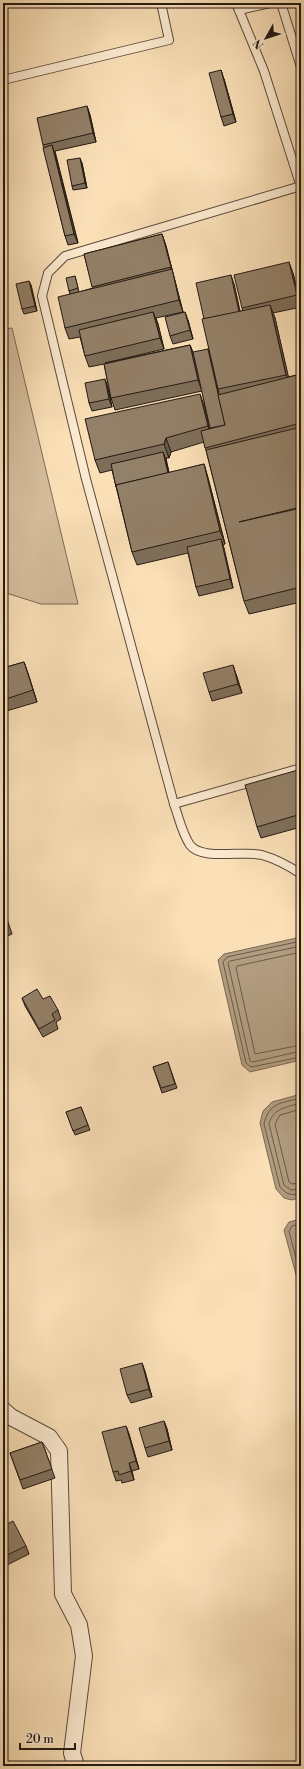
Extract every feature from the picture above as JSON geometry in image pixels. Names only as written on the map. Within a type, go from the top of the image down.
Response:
[{"type":"street","points":[[3,1410],[11,1417],[49,1437],[59,1451],[63,1594],[79,1625],[84,1656],[72,1753],[76,1766]]},
{"type":"lane","points":[[3,80],[168,40],[161,3]]},
{"type":"lane","points":[[270,3],[238,6],[264,71],[301,186],[65,256],[48,274],[42,296],[86,479],[182,830],[191,846],[205,853],[261,854],[286,864],[301,874]]},
{"type":"lane","points":[[281,3],[301,67]]},
{"type":"lane","points":[[174,804],[301,768]]},
{"type":"shaded area","points":[[12,328],[78,604],[41,604],[3,592],[3,329]]},
{"type":"water","points":[[301,937],[301,1060],[250,1072],[242,1065],[218,960],[224,954]]},
{"type":"water","points":[[301,1094],[301,1197],[292,1200],[284,1198],[276,1189],[260,1123],[263,1111],[272,1102]]},
{"type":"water","points":[[301,1219],[301,1293],[284,1230],[289,1222]]},
{"type":"building","points":[[221,70],[233,114],[221,117],[209,73]]},
{"type":"building","points":[[87,106],[93,133],[43,145],[37,118]]},
{"type":"building","points":[[52,145],[74,234],[65,236],[43,148]]},
{"type":"building","points":[[80,158],[85,183],[72,186],[67,160]]},
{"type":"building","points":[[162,234],[171,267],[92,287],[84,254]]},
{"type":"building","points":[[289,262],[297,295],[242,308],[234,275]]},
{"type":"building","points":[[172,269],[179,300],[65,328],[58,297]]},
{"type":"building","points":[[231,275],[239,312],[204,319],[196,283]]},
{"type":"building","points":[[75,276],[78,288],[69,291],[66,278]]},
{"type":"building","points":[[29,281],[35,306],[22,309],[16,284]]},
{"type":"building","points":[[270,305],[286,375],[218,389],[202,319]]},
{"type":"building","points":[[153,312],[160,338],[85,356],[79,330]]},
{"type":"building","points":[[185,312],[190,330],[170,336],[165,317]]},
{"type":"building","points":[[190,345],[198,380],[111,398],[104,364]]},
{"type":"building","points":[[208,349],[225,425],[210,428],[193,352]]},
{"type":"building","points":[[301,374],[301,423],[205,448],[201,431],[225,425],[218,395]]},
{"type":"building","points":[[105,379],[109,399],[89,403],[85,383]]},
{"type":"building","points":[[200,394],[208,426],[166,438],[164,444],[95,460],[85,419]]},
{"type":"building","points":[[301,427],[301,507],[239,522],[301,508],[301,587],[244,601],[206,450]]},
{"type":"building","points":[[163,452],[168,473],[116,485],[116,487],[111,464]]},
{"type":"building","points":[[204,464],[220,531],[132,552],[116,485]]},
{"type":"building","points":[[221,539],[230,579],[196,587],[187,547]]},
{"type":"building","points":[[24,662],[33,690],[3,700],[3,668]]},
{"type":"building","points":[[233,665],[238,684],[209,692],[203,673]]},
{"type":"building","points":[[298,770],[301,781],[301,814],[257,827],[245,785]]},
{"type":"building","points":[[3,908],[8,923],[3,925]]},
{"type":"building","points":[[37,989],[43,999],[50,996],[58,1010],[52,1014],[55,1020],[39,1029],[22,998]]},
{"type":"building","points":[[168,1062],[175,1084],[161,1088],[153,1067]]},
{"type":"building","points":[[81,1107],[88,1125],[73,1131],[66,1112]]},
{"type":"building","points":[[142,1363],[149,1389],[127,1395],[120,1369]]},
{"type":"building","points":[[164,1421],[169,1441],[145,1448],[139,1428]]},
{"type":"building","points":[[126,1426],[136,1461],[129,1463],[131,1471],[119,1475],[118,1471],[113,1472],[102,1432]]},
{"type":"building","points":[[42,1442],[52,1469],[20,1480],[10,1453]]},
{"type":"building","points":[[13,1521],[26,1546],[3,1557],[3,1526]]}]
